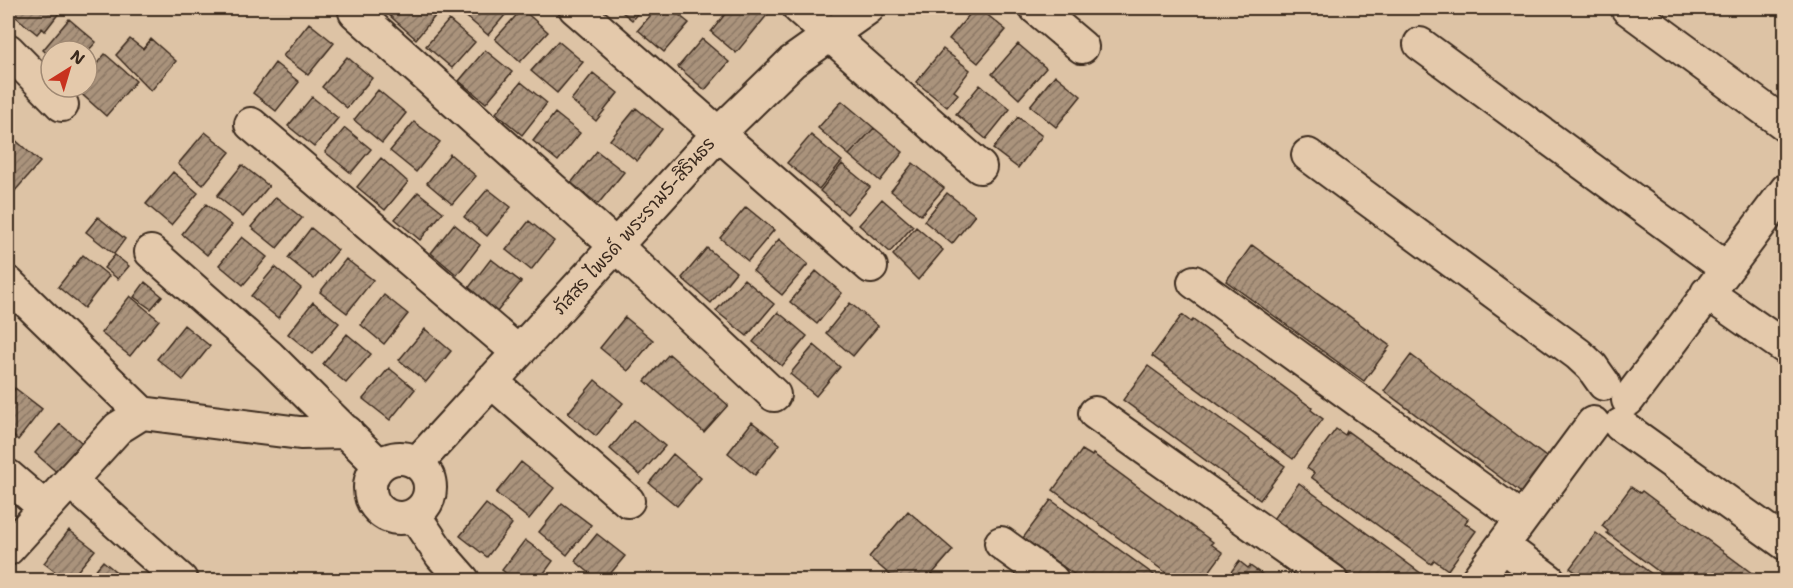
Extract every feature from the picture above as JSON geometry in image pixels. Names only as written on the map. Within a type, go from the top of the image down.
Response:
[{"type":"street","points":[[575,8],[871,267]]},
{"type":"street","points":[[799,8],[980,167]]},
{"type":"street","name":"ภัสสร ไพรด์ พระราม5-สิรินธร","points":[[417,463],[719,133],[792,62],[868,8]]},
{"type":"street","points":[[1036,8],[1082,47]]},
{"type":"street","points":[[1628,8],[1785,125]]},
{"type":"street","points":[[355,12],[616,246],[774,395]]},
{"type":"street","points":[[1420,44],[1717,281],[1785,348]]},
{"type":"street","points":[[8,50],[62,105]]},
{"type":"street","points":[[251,124],[518,352]]},
{"type":"street","points":[[1308,155],[1578,354],[1592,367],[1611,408],[1785,544]]},
{"type":"street","points":[[1477,580],[1522,519],[1611,408],[1717,281],[1785,190]]},
{"type":"street","points":[[151,252],[269,356],[379,465]]},
{"type":"street","points":[[1194,282],[1522,519]]},
{"type":"street","points":[[8,283],[142,413],[300,433],[346,432]]},
{"type":"street","points":[[491,381],[628,501]]},
{"type":"street","points":[[8,549],[118,428],[142,413]]},
{"type":"street","points":[[1095,413],[1331,580]]},
{"type":"street","points":[[398,457],[417,463],[426,472],[430,484],[429,496],[424,507],[414,515],[400,518],[385,515],[375,505],[369,491],[371,477],[379,465],[398,457]]},
{"type":"street","points":[[8,476],[45,508]]},
{"type":"street","points":[[70,481],[181,580]]},
{"type":"street","points":[[414,515],[441,555],[463,580]]},
{"type":"street","points":[[1001,543],[1052,580]]},
{"type":"street","points":[[1503,546],[1549,580]]},
{"type":"building","points":[[16,8],[63,8],[45,31],[42,28],[37,34],[11,13]]},
{"type":"building","points":[[398,8],[441,9],[416,39],[390,16]]},
{"type":"building","points":[[456,8],[511,8],[488,35]]},
{"type":"building","points":[[617,8],[642,8],[632,20]]},
{"type":"building","points":[[657,8],[670,8],[689,23],[664,52],[638,30]]},
{"type":"building","points":[[724,8],[759,8],[768,14],[736,53],[711,32],[726,13],[722,10]]},
{"type":"building","points":[[975,8],[979,8],[1006,30],[978,63],[949,39]]},
{"type":"building","points":[[522,9],[548,32],[520,62],[495,39]]},
{"type":"building","points":[[69,19],[92,39],[52,39]]},
{"type":"building","points":[[449,20],[475,42],[452,68],[426,46]]},
{"type":"building","points":[[309,23],[334,43],[308,75],[283,56]]},
{"type":"building","points":[[130,39],[143,49],[151,39],[176,61],[151,91],[116,55]]},
{"type":"building","points":[[702,39],[729,62],[705,90],[678,67]]},
{"type":"building","points":[[558,41],[583,62],[557,93],[531,71]]},
{"type":"building","points":[[1018,44],[1046,68],[1019,99],[992,74]]},
{"type":"building","points":[[943,49],[970,70],[954,91],[958,94],[947,107],[916,82]]},
{"type":"building","points":[[485,50],[512,72],[486,103],[459,81]]},
{"type":"building","points":[[105,54],[136,81],[106,116],[87,99],[99,99],[99,61]]},
{"type":"building","points":[[347,57],[372,78],[347,108],[322,87]]},
{"type":"building","points":[[275,63],[299,82],[276,111],[253,93]]},
{"type":"building","points":[[593,73],[618,93],[596,121],[571,100]]},
{"type":"building","points":[[1055,75],[1081,96],[1056,127],[1030,106]]},
{"type":"building","points":[[521,82],[547,103],[522,135],[496,113]]},
{"type":"building","points":[[980,85],[1010,109],[986,139],[956,114]]},
{"type":"building","points":[[378,90],[406,113],[382,143],[354,120]]},
{"type":"building","points":[[312,97],[338,118],[314,147],[288,126]]},
{"type":"building","points":[[842,101],[874,128],[849,155],[818,128]]},
{"type":"building","points":[[636,108],[662,129],[637,161],[610,140]]},
{"type":"building","points":[[555,113],[580,133],[558,161],[533,141]]},
{"type":"building","points":[[1018,117],[1042,136],[1018,168],[993,149]]},
{"type":"building","points":[[414,122],[440,142],[416,172],[390,151]]},
{"type":"building","points":[[345,128],[371,149],[351,173],[325,152]]},
{"type":"building","points":[[874,128],[903,152],[880,181],[849,155]]},
{"type":"building","points":[[205,132],[230,152],[203,185],[178,164]]},
{"type":"building","points":[[811,135],[842,161],[819,189],[787,163]]},
{"type":"building","points":[[12,137],[40,162],[14,192],[8,187],[8,142]]},
{"type":"building","points":[[597,151],[624,172],[598,204],[571,183]]},
{"type":"building","points":[[450,154],[476,176],[452,204],[427,183]]},
{"type":"building","points":[[381,158],[408,182],[385,210],[357,187]]},
{"type":"building","points":[[913,163],[944,188],[921,215],[891,191]]},
{"type":"building","points":[[842,164],[870,187],[847,214],[820,191]]},
{"type":"building","points":[[242,165],[269,186],[243,217],[217,196]]},
{"type":"building","points":[[173,172],[198,193],[171,225],[146,204]]},
{"type":"building","points":[[488,189],[511,207],[487,236],[464,217]]},
{"type":"building","points":[[418,192],[443,212],[420,240],[395,219]]},
{"type":"building","points":[[947,193],[975,215],[952,244],[924,221]]},
{"type":"building","points":[[276,197],[302,218],[277,248],[251,227]]},
{"type":"building","points":[[882,199],[913,226],[890,252],[859,225]]},
{"type":"building","points":[[206,204],[232,225],[207,255],[182,234]]},
{"type":"building","points":[[746,207],[774,230],[748,261],[720,238]]},
{"type":"building","points":[[98,217],[125,239],[114,254],[86,232]]},
{"type":"building","points":[[529,221],[554,241],[531,270],[506,250]]},
{"type":"building","points":[[454,224],[480,245],[457,275],[431,253]]},
{"type":"building","points":[[916,227],[943,250],[918,280],[893,255]]},
{"type":"building","points":[[311,228],[338,250],[314,279],[288,258]]},
{"type":"building","points":[[242,237],[267,257],[243,285],[219,265]]},
{"type":"building","points":[[779,239],[808,264],[782,295],[753,271]]},
{"type":"building","points":[[1252,245],[1390,346],[1364,381],[1226,281]]},
{"type":"building","points":[[707,248],[736,272],[711,303],[682,278]]},
{"type":"building","points":[[83,255],[109,276],[84,308],[58,287]]},
{"type":"building","points":[[115,255],[129,266],[118,279],[104,268]]},
{"type":"building","points":[[346,259],[373,280],[347,313],[320,292]]},
{"type":"building","points":[[491,259],[521,282],[496,313],[467,290]]},
{"type":"building","points":[[275,267],[301,288],[278,318],[251,296]]},
{"type":"building","points":[[816,271],[842,293],[817,324],[790,302]]},
{"type":"building","points":[[744,279],[774,304],[747,336],[716,311]]},
{"type":"building","points":[[145,282],[162,296],[151,309],[134,297]]},
{"type":"building","points":[[384,295],[408,314],[384,344],[361,325]]},
{"type":"building","points":[[130,296],[159,320],[130,356],[101,333]]},
{"type":"building","points":[[313,302],[339,323],[313,354],[288,334]]},
{"type":"building","points":[[850,303],[878,326],[853,356],[826,333]]},
{"type":"building","points":[[778,312],[807,336],[782,366],[753,342]]},
{"type":"building","points":[[1182,315],[1191,322],[1193,320],[1312,408],[1311,410],[1323,419],[1293,459],[1152,356]]},
{"type":"building","points":[[625,317],[653,340],[628,371],[600,348]]},
{"type":"building","points":[[184,325],[210,346],[183,380],[157,359]]},
{"type":"building","points":[[425,329],[451,351],[426,382],[399,360]]},
{"type":"building","points":[[347,334],[371,354],[346,383],[323,364]]},
{"type":"building","points":[[814,345],[840,367],[816,396],[790,374]]},
{"type":"building","points":[[669,354],[728,405],[704,432],[645,381]]},
{"type":"building","points":[[1411,355],[1550,460],[1524,495],[1384,391]]},
{"type":"building","points":[[1148,366],[1285,466],[1260,500],[1123,400]]},
{"type":"building","points":[[389,368],[415,389],[390,420],[363,399]]},
{"type":"building","points":[[595,380],[623,403],[596,436],[568,413]]},
{"type":"building","points":[[15,388],[42,409],[18,440],[8,431],[8,398]]},
{"type":"building","points":[[634,420],[665,446],[640,475],[610,449]]},
{"type":"building","points":[[752,422],[780,444],[755,475],[728,453]]},
{"type":"building","points":[[60,424],[88,448],[62,477],[35,453]]},
{"type":"building","points":[[1336,429],[1345,435],[1347,431],[1468,519],[1465,523],[1476,531],[1448,570],[1434,560],[1431,564],[1311,477],[1314,473],[1307,468]]},
{"type":"building","points":[[1082,450],[1092,456],[1093,454],[1213,542],[1211,544],[1223,553],[1203,580],[1176,580],[1053,490]]},
{"type":"building","points":[[673,454],[701,478],[677,506],[649,483]]},
{"type":"building","points":[[521,462],[554,488],[529,519],[496,493]]},
{"type":"building","points":[[1299,483],[1430,580],[1356,580],[1273,519]]},
{"type":"building","points":[[1631,487],[1640,493],[1642,491],[1761,580],[1670,580],[1607,533],[1608,531],[1602,526]]},
{"type":"building","points":[[1051,500],[1161,580],[1082,580],[1023,538]]},
{"type":"building","points":[[562,503],[591,525],[567,555],[539,532]]},
{"type":"building","points":[[486,504],[512,524],[487,557],[460,536]]},
{"type":"building","points":[[908,511],[953,550],[927,580],[896,580],[869,557]]},
{"type":"building","points":[[69,530],[95,550],[70,580],[66,580],[44,563]]},
{"type":"building","points":[[1596,533],[1660,580],[1587,580],[1570,568]]},
{"type":"building","points":[[597,534],[625,556],[605,580],[598,580],[575,561]]},
{"type":"building","points":[[525,540],[553,561],[539,580],[515,580],[502,570]]},
{"type":"building","points":[[103,561],[126,580],[87,580]]},
{"type":"building","points":[[1239,561],[1248,568],[1250,566],[1270,580],[1225,580]]}]
